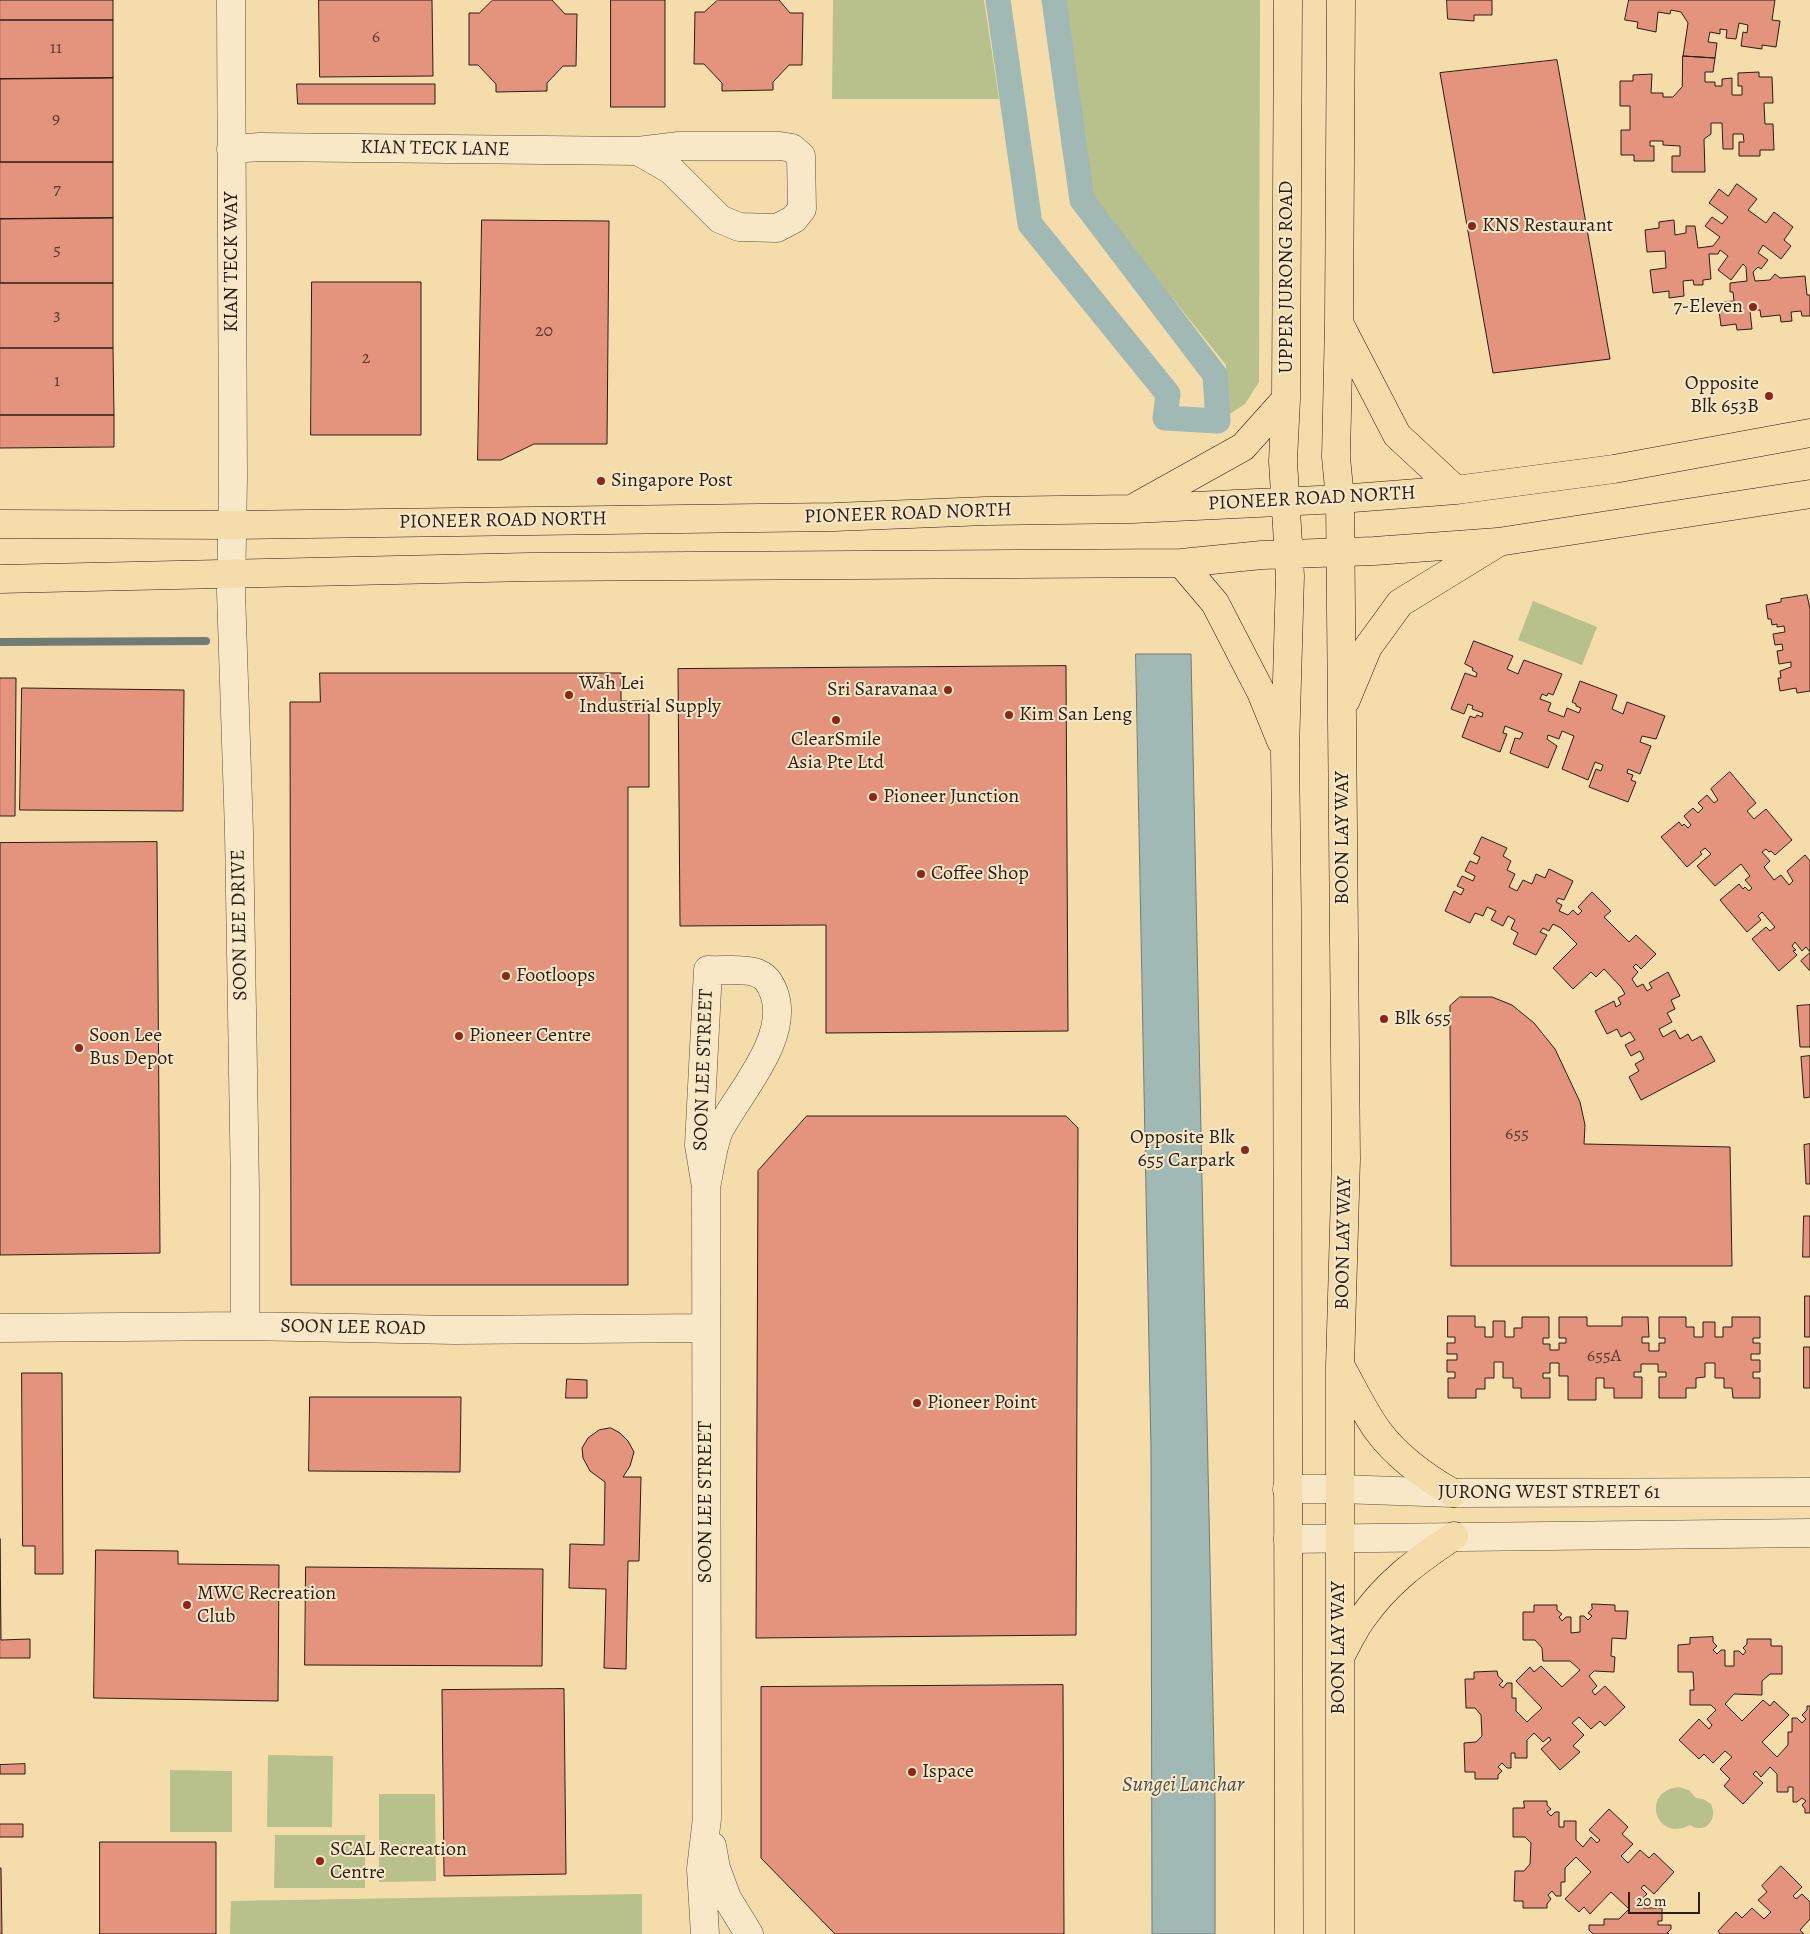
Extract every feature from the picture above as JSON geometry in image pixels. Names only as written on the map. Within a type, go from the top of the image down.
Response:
[{"type":"main road","name":"UPPER JURONG ROAD","points":[[1288,0],[1284,461],[1289,554]]},
{"type":"main road","points":[[1340,552],[1340,499],[1336,458],[1339,322],[1341,0]]},
{"type":"main road","points":[[1339,322],[1397,435],[1456,490]]},
{"type":"main road","points":[[1133,509],[1243,447],[1286,399]]},
{"type":"main road","name":"PIONEER ROAD NORTH","points":[[0,524],[233,525],[834,517],[986,511],[1133,509],[1340,499],[1456,490],[1614,469],[1810,432]]},
{"type":"main road","points":[[0,578],[176,574],[232,575],[529,567],[1181,563],[1289,554],[1498,542],[1810,494]]},
{"type":"main road","points":[[1342,708],[1368,647],[1400,604],[1498,542]]},
{"type":"main road","name":"BOON LAY WAY","points":[[1340,552],[1346,1159],[1340,1366],[1340,1934]]},
{"type":"main road","points":[[1289,554],[1285,750],[1289,1934]]},
{"type":"main road","points":[[1181,563],[1215,604],[1261,692],[1285,750]]},
{"type":"main road","points":[[1340,1366],[1378,1431],[1396,1452],[1423,1476],[1453,1494]]},
{"type":"main road","points":[[1339,1658],[1361,1620],[1390,1583],[1417,1560],[1454,1536]]},
{"type":"street","name":"KIAN TECK WAY","points":[[231,0],[233,525]]},
{"type":"street","name":"KIAN TECK LANE","points":[[232,149],[260,147],[638,151],[679,146],[780,146],[792,148],[800,156],[802,208],[794,219],[777,228],[739,227],[720,219],[671,170],[638,151]]},
{"type":"street","name":"SOON LEE DRIVE","points":[[233,525],[232,575],[239,851],[245,1326]]},
{"type":"street","name":"SOON LEE STREET","points":[[705,1934],[701,1869],[707,1818],[706,1187],[699,1145],[708,970],[753,972],[765,977],[771,985],[777,1002],[774,1032],[766,1053],[719,1129],[706,1187]]},
{"type":"street","name":"SOON LEE ROAD","points":[[0,1328],[245,1326],[454,1330],[706,1328]]},
{"type":"street","name":"JURONG WEST STREET 61","points":[[1287,1489],[1340,1489],[1453,1494],[1810,1492]]},
{"type":"street","name":"JURONG WEST STREET 61","points":[[1288,1539],[1810,1533]]},
{"type":"street","name":"SOON LEE STREET","points":[[707,1818],[716,1868],[726,1898],[749,1934]]},
{"type":"green space","points":[[833,0],[984,0],[999,99],[832,99]]},
{"type":"green space","points":[[1064,0],[1260,0],[1259,382],[1245,404],[1222,419],[1226,365],[1092,198]]},
{"type":"green space","points":[[1533,601],[1597,627],[1582,665],[1518,640]]},
{"type":"green space","points":[[268,1755],[333,1756],[332,1827],[267,1827]]},
{"type":"green space","points":[[170,1770],[232,1771],[232,1832],[170,1832]]},
{"type":"green space","points":[[1678,1787],[1689,1790],[1696,1798],[1703,1799],[1711,1804],[1713,1810],[1712,1820],[1706,1827],[1696,1828],[1690,1825],[1678,1829],[1668,1827],[1661,1822],[1657,1815],[1656,1806],[1659,1798],[1666,1791]]},
{"type":"green space","points":[[379,1794],[435,1794],[436,1881],[379,1882]]},
{"type":"green space","name":"SCAL Recreation Centre","points":[[275,1835],[365,1835],[365,1888],[274,1888]]},
{"type":"green space","points":[[642,1894],[642,1934],[230,1934],[231,1901]]},
{"type":"water","name":"Sungei Lanchar","points":[[1136,654],[1191,654],[1215,1803],[1215,1934],[1152,1934],[1151,1450]]},
{"type":"building","points":[[0,0],[113,0],[113,20],[0,20]]},
{"type":"building","points":[[319,0],[432,0],[433,76],[320,77]]},
{"type":"building","points":[[493,0],[552,0],[565,14],[577,14],[576,66],[563,66],[547,83],[547,91],[496,92],[496,84],[478,65],[469,65],[469,13],[479,13]]},
{"type":"building","points":[[611,0],[665,0],[665,107],[611,107]]},
{"type":"building","points":[[718,0],[779,0],[790,13],[803,13],[802,65],[789,65],[773,82],[773,90],[722,91],[722,83],[704,64],[694,64],[695,12],[704,12]]},
{"type":"building","points":[[1447,0],[1492,0],[1492,15],[1474,15],[1474,21],[1448,19]]},
{"type":"building","points":[[1629,0],[1775,0],[1772,20],[1780,21],[1776,47],[1762,45],[1762,49],[1741,46],[1743,32],[1747,33],[1748,25],[1739,23],[1736,39],[1726,38],[1727,30],[1720,29],[1720,34],[1710,32],[1708,42],[1717,43],[1715,58],[1683,56],[1688,23],[1681,12],[1671,10],[1670,14],[1658,12],[1656,32],[1637,28],[1638,22],[1625,20]]},
{"type":"building","points":[[0,20],[113,20],[113,78],[0,79]]},
{"type":"building","points":[[1683,56],[1715,58],[1713,72],[1705,72],[1705,82],[1715,82],[1715,86],[1722,86],[1722,79],[1732,78],[1732,95],[1742,95],[1742,86],[1738,86],[1738,73],[1759,72],[1759,77],[1772,77],[1773,103],[1764,103],[1765,124],[1773,124],[1774,150],[1760,150],[1760,156],[1739,156],[1739,142],[1744,142],[1743,134],[1733,134],[1733,149],[1723,149],[1722,123],[1711,123],[1711,134],[1704,139],[1705,172],[1672,172],[1672,156],[1680,156],[1680,146],[1663,145],[1663,141],[1650,141],[1650,146],[1654,146],[1654,161],[1634,161],[1634,155],[1621,155],[1621,130],[1630,130],[1630,106],[1620,106],[1620,81],[1633,81],[1633,75],[1652,74],[1651,93],[1663,93],[1663,97],[1673,97],[1682,87]]},
{"type":"building","points":[[1557,60],[1610,359],[1493,373],[1440,73]]},
{"type":"building","points":[[113,78],[113,162],[0,162],[0,79]]},
{"type":"building","points":[[297,84],[435,84],[435,104],[298,104]]},
{"type":"building","points":[[0,162],[113,162],[113,218],[0,219]]},
{"type":"building","points":[[1737,184],[1757,199],[1748,210],[1766,223],[1774,212],[1793,227],[1784,240],[1791,246],[1781,259],[1763,245],[1758,253],[1768,260],[1761,269],[1758,267],[1753,272],[1755,281],[1770,280],[1775,274],[1780,278],[1805,276],[1807,295],[1810,295],[1810,316],[1802,316],[1801,311],[1791,312],[1792,321],[1781,322],[1780,315],[1761,317],[1760,310],[1750,311],[1752,329],[1737,330],[1736,324],[1721,326],[1718,302],[1734,301],[1733,292],[1730,292],[1730,283],[1747,281],[1746,267],[1743,264],[1731,280],[1718,270],[1728,256],[1720,250],[1718,254],[1709,254],[1711,279],[1703,280],[1703,285],[1694,285],[1693,280],[1683,281],[1684,296],[1669,298],[1669,291],[1653,293],[1650,270],[1666,268],[1665,251],[1647,252],[1645,230],[1659,228],[1659,222],[1674,220],[1675,235],[1686,233],[1686,226],[1695,226],[1698,248],[1713,246],[1720,237],[1705,226],[1712,217],[1722,224],[1728,217],[1709,203],[1719,189],[1728,196]]},
{"type":"building","points":[[113,218],[113,283],[0,283],[0,219]]},
{"type":"building","points":[[482,220],[609,221],[607,444],[534,444],[501,460],[478,460]]},
{"type":"building","points":[[312,282],[421,282],[421,435],[311,435]]},
{"type":"building","points":[[0,283],[113,283],[113,348],[0,348]]},
{"type":"building","points":[[0,348],[113,348],[114,415],[0,415]]},
{"type":"building","points":[[0,415],[114,415],[114,447],[0,448]]},
{"type":"building","points":[[1807,595],[1810,609],[1810,691],[1797,693],[1796,688],[1780,691],[1778,678],[1781,678],[1780,671],[1791,667],[1791,662],[1779,664],[1777,651],[1783,650],[1782,644],[1775,645],[1773,634],[1785,632],[1784,626],[1777,627],[1777,624],[1772,625],[1771,619],[1768,619],[1766,605],[1781,602],[1781,599]]},
{"type":"building","points":[[1474,641],[1513,656],[1507,669],[1518,674],[1524,660],[1562,674],[1553,695],[1548,693],[1547,696],[1542,694],[1540,699],[1551,703],[1548,711],[1564,717],[1567,708],[1579,713],[1581,708],[1572,702],[1580,681],[1617,695],[1612,709],[1623,714],[1627,702],[1665,716],[1656,739],[1642,736],[1640,742],[1651,746],[1640,774],[1628,769],[1627,773],[1633,775],[1631,780],[1636,782],[1628,802],[1589,787],[1596,769],[1601,771],[1603,765],[1595,762],[1588,780],[1562,769],[1574,736],[1562,731],[1559,739],[1548,735],[1547,739],[1557,746],[1548,768],[1510,753],[1515,738],[1520,739],[1523,733],[1505,726],[1503,733],[1507,734],[1500,752],[1462,737],[1470,716],[1475,718],[1477,715],[1482,717],[1483,713],[1472,709],[1473,706],[1468,704],[1464,714],[1451,709],[1465,673],[1476,677],[1477,673],[1472,670],[1473,668],[1465,664]]},
{"type":"building","name":"Pioneer Junction","points":[[1066,666],[1068,1031],[826,1033],[826,925],[680,926],[678,669]]},
{"type":"building","name":"Pioneer Centre","points":[[320,673],[621,673],[621,701],[649,701],[649,787],[628,787],[628,1285],[291,1285],[290,702],[320,702]]},
{"type":"building","points":[[0,678],[16,678],[15,816],[0,816]]},
{"type":"building","points":[[22,688],[184,690],[183,811],[20,810]]},
{"type":"building","points":[[1730,772],[1756,803],[1747,811],[1754,819],[1766,809],[1792,840],[1775,855],[1766,849],[1762,852],[1770,861],[1764,867],[1774,880],[1781,875],[1789,885],[1793,881],[1787,871],[1805,855],[1810,861],[1810,952],[1806,947],[1802,951],[1795,942],[1792,946],[1796,950],[1793,951],[1797,955],[1779,971],[1752,939],[1766,927],[1770,931],[1775,927],[1762,912],[1758,916],[1761,920],[1747,932],[1720,900],[1739,884],[1743,889],[1745,887],[1749,891],[1752,888],[1745,880],[1750,876],[1741,864],[1715,886],[1697,866],[1711,854],[1705,848],[1700,852],[1702,854],[1687,867],[1661,837],[1679,822],[1682,826],[1684,824],[1688,828],[1691,825],[1684,816],[1693,808],[1698,813],[1703,808],[1698,803],[1707,795],[1714,803],[1718,800],[1711,789]]},
{"type":"building","points":[[1482,837],[1507,848],[1503,856],[1511,861],[1507,870],[1515,874],[1509,887],[1517,891],[1523,880],[1532,884],[1536,874],[1545,878],[1549,869],[1573,881],[1564,900],[1558,898],[1556,902],[1562,905],[1559,911],[1568,915],[1573,910],[1578,915],[1582,911],[1578,907],[1592,892],[1611,911],[1604,917],[1629,942],[1636,935],[1656,954],[1641,969],[1636,964],[1633,967],[1638,972],[1632,979],[1637,987],[1643,984],[1647,991],[1652,988],[1649,983],[1668,972],[1680,996],[1671,1000],[1675,1009],[1667,1013],[1672,1022],[1659,1029],[1663,1037],[1675,1030],[1680,1039],[1688,1034],[1692,1041],[1701,1036],[1715,1061],[1641,1100],[1629,1077],[1639,1071],[1635,1064],[1644,1059],[1640,1051],[1631,1056],[1625,1045],[1635,1040],[1630,1032],[1621,1037],[1617,1029],[1607,1034],[1595,1011],[1614,1001],[1616,1007],[1621,1004],[1618,998],[1625,994],[1604,969],[1596,977],[1591,972],[1573,989],[1553,968],[1577,944],[1561,928],[1553,924],[1549,931],[1543,928],[1540,932],[1547,935],[1536,955],[1513,944],[1518,933],[1511,929],[1515,920],[1508,916],[1503,926],[1491,920],[1496,911],[1487,907],[1483,916],[1475,913],[1470,923],[1445,911],[1454,891],[1461,895],[1464,889],[1457,886],[1462,876],[1473,881],[1475,876],[1465,871],[1470,861],[1477,864],[1480,857],[1474,854]]},
{"type":"building","name":"Soon Lee Bus Depot","points":[[157,842],[160,1253],[0,1255],[0,843]]},
{"type":"building","points":[[1810,953],[1810,971],[1801,961]]},
{"type":"building","points":[[1460,997],[1492,997],[1512,1005],[1534,1023],[1555,1049],[1580,1102],[1585,1125],[1584,1144],[1730,1147],[1732,1266],[1451,1266],[1450,1006]]},
{"type":"building","points":[[1810,1005],[1810,1047],[1800,1047],[1797,1006]]},
{"type":"building","points":[[1810,1056],[1810,1097],[1804,1098],[1801,1057]]},
{"type":"building","name":"Pioneer Point","points":[[807,1116],[1066,1116],[1078,1128],[1076,1635],[756,1638],[758,1171]]},
{"type":"building","points":[[1810,1144],[1810,1184],[1806,1184],[1804,1145]]},
{"type":"building","points":[[1804,1216],[1810,1216],[1810,1257],[1803,1257]]},
{"type":"building","points":[[1805,1296],[1810,1296],[1810,1337],[1805,1337]]},
{"type":"building","points":[[1448,1316],[1475,1316],[1475,1327],[1485,1327],[1485,1337],[1493,1337],[1493,1321],[1505,1321],[1505,1337],[1514,1337],[1514,1328],[1522,1328],[1522,1317],[1549,1317],[1549,1338],[1543,1338],[1543,1344],[1550,1344],[1550,1350],[1559,1350],[1559,1343],[1566,1343],[1566,1338],[1559,1338],[1559,1317],[1587,1317],[1587,1326],[1622,1326],[1622,1317],[1648,1317],[1649,1337],[1642,1337],[1642,1343],[1649,1343],[1649,1351],[1659,1351],[1659,1343],[1665,1343],[1665,1338],[1659,1338],[1659,1317],[1686,1317],[1686,1327],[1694,1327],[1694,1337],[1703,1337],[1703,1322],[1715,1322],[1715,1337],[1723,1337],[1723,1327],[1732,1327],[1732,1317],[1760,1317],[1760,1338],[1753,1338],[1753,1343],[1760,1343],[1760,1354],[1751,1354],[1751,1360],[1760,1360],[1760,1372],[1753,1372],[1753,1378],[1760,1378],[1760,1398],[1733,1398],[1732,1388],[1724,1388],[1724,1378],[1715,1378],[1715,1363],[1705,1363],[1705,1377],[1696,1378],[1696,1388],[1686,1388],[1686,1398],[1659,1398],[1659,1377],[1666,1377],[1666,1372],[1658,1372],[1658,1364],[1641,1364],[1641,1372],[1634,1372],[1634,1377],[1642,1377],[1642,1398],[1614,1398],[1614,1388],[1604,1388],[1604,1378],[1596,1378],[1596,1400],[1568,1400],[1568,1376],[1559,1376],[1559,1363],[1550,1363],[1550,1373],[1543,1373],[1543,1378],[1550,1378],[1550,1398],[1521,1398],[1521,1388],[1513,1388],[1513,1378],[1503,1378],[1503,1362],[1494,1362],[1494,1378],[1485,1378],[1485,1389],[1476,1389],[1476,1398],[1448,1398],[1448,1378],[1455,1378],[1455,1372],[1447,1372],[1447,1360],[1457,1360],[1457,1354],[1447,1354],[1447,1343],[1455,1343],[1455,1337],[1448,1337]]},
{"type":"building","points":[[1804,1347],[1810,1347],[1810,1388],[1804,1388]]},
{"type":"building","points":[[22,1373],[62,1373],[63,1574],[35,1574],[35,1546],[23,1546]]},
{"type":"building","points":[[567,1379],[587,1380],[587,1398],[566,1398]]},
{"type":"building","points":[[310,1397],[461,1397],[460,1472],[309,1471]]},
{"type":"building","points":[[611,1428],[628,1441],[634,1452],[630,1466],[623,1477],[641,1477],[639,1561],[628,1561],[626,1669],[604,1668],[606,1589],[569,1588],[570,1544],[604,1545],[605,1482],[590,1471],[583,1458],[582,1448],[588,1438],[599,1430]]},
{"type":"building","points":[[0,1539],[1,1640],[30,1639],[30,1658],[0,1658]]},
{"type":"building","name":"MWC Recreation Club","points":[[96,1550],[178,1551],[178,1564],[279,1565],[278,1701],[94,1698]]},
{"type":"building","name":"MWC Recreation Club","points":[[306,1567],[543,1569],[542,1666],[305,1665]]},
{"type":"building","points":[[1592,1604],[1615,1605],[1615,1611],[1628,1611],[1626,1639],[1612,1638],[1611,1656],[1615,1657],[1614,1672],[1594,1671],[1589,1676],[1597,1686],[1592,1691],[1595,1695],[1605,1686],[1625,1707],[1605,1726],[1600,1721],[1591,1729],[1579,1717],[1572,1723],[1584,1735],[1573,1746],[1580,1752],[1560,1770],[1541,1749],[1551,1740],[1549,1737],[1543,1742],[1534,1733],[1527,1740],[1527,1758],[1515,1758],[1515,1753],[1511,1753],[1511,1768],[1507,1768],[1502,1763],[1498,1767],[1502,1771],[1498,1775],[1498,1779],[1475,1779],[1475,1772],[1465,1772],[1464,1743],[1476,1742],[1482,1736],[1481,1715],[1475,1708],[1466,1708],[1465,1679],[1474,1679],[1474,1672],[1497,1671],[1498,1676],[1503,1681],[1499,1685],[1503,1688],[1507,1683],[1512,1683],[1512,1698],[1516,1698],[1516,1711],[1527,1722],[1542,1708],[1516,1681],[1530,1667],[1534,1672],[1541,1666],[1562,1687],[1580,1670],[1570,1661],[1543,1661],[1542,1648],[1535,1640],[1523,1640],[1523,1612],[1534,1612],[1534,1605],[1557,1605],[1557,1610],[1562,1614],[1559,1617],[1562,1621],[1566,1617],[1571,1617],[1571,1633],[1580,1632],[1580,1616],[1584,1616],[1588,1620],[1592,1616],[1588,1613],[1592,1609]]},
{"type":"building","points":[[1713,1637],[1713,1642],[1717,1646],[1713,1650],[1717,1654],[1721,1650],[1725,1650],[1725,1666],[1734,1666],[1734,1651],[1739,1651],[1743,1655],[1746,1651],[1743,1648],[1747,1644],[1747,1639],[1771,1639],[1771,1646],[1782,1646],[1782,1674],[1770,1674],[1762,1681],[1762,1695],[1734,1694],[1725,1704],[1742,1721],[1763,1700],[1770,1706],[1774,1701],[1789,1715],[1762,1742],[1777,1757],[1788,1745],[1788,1732],[1792,1732],[1792,1718],[1797,1718],[1802,1723],[1806,1719],[1802,1715],[1807,1710],[1807,1706],[1810,1706],[1810,1813],[1805,1813],[1802,1805],[1806,1801],[1802,1798],[1797,1802],[1793,1802],[1793,1787],[1788,1787],[1788,1792],[1777,1792],[1777,1774],[1770,1767],[1761,1777],[1756,1771],[1753,1774],[1763,1783],[1743,1804],[1724,1786],[1730,1779],[1720,1769],[1732,1757],[1725,1751],[1713,1763],[1704,1754],[1699,1759],[1679,1740],[1699,1719],[1709,1729],[1712,1725],[1707,1719],[1716,1710],[1711,1705],[1690,1705],[1690,1690],[1694,1690],[1693,1672],[1678,1672],[1678,1645],[1690,1644],[1690,1638]]},
{"type":"building","name":"Ispace","points":[[1063,1685],[1064,1934],[835,1934],[761,1858],[761,1687]]},
{"type":"building","points":[[564,1689],[566,1874],[444,1876],[442,1690]]},
{"type":"building","points":[[25,1764],[25,1774],[0,1774],[0,1765]]},
{"type":"building","points":[[1524,1801],[1547,1801],[1547,1805],[1551,1809],[1547,1812],[1551,1816],[1555,1812],[1559,1812],[1559,1827],[1564,1827],[1564,1821],[1576,1821],[1576,1840],[1583,1847],[1591,1837],[1597,1843],[1600,1840],[1589,1830],[1609,1809],[1628,1827],[1622,1834],[1633,1844],[1621,1856],[1628,1863],[1640,1850],[1649,1858],[1654,1853],[1674,1872],[1654,1894],[1644,1885],[1641,1888],[1647,1894],[1638,1903],[1643,1908],[1662,1908],[1662,1921],[1658,1921],[1658,1925],[1671,1925],[1671,1929],[1667,1933],[1669,1934],[1593,1934],[1589,1930],[1589,1925],[1604,1925],[1604,1919],[1619,1919],[1629,1909],[1611,1892],[1590,1914],[1584,1907],[1579,1912],[1565,1899],[1591,1872],[1576,1857],[1565,1868],[1565,1882],[1561,1882],[1561,1896],[1556,1896],[1552,1891],[1548,1895],[1551,1899],[1547,1904],[1547,1908],[1523,1908],[1523,1901],[1514,1901],[1515,1871],[1524,1871],[1530,1864],[1531,1843],[1525,1837],[1513,1837],[1513,1808],[1524,1808]]},
{"type":"building","points":[[0,1824],[23,1824],[23,1837],[0,1837]]},
{"type":"building","points":[[100,1842],[216,1842],[216,1934],[100,1934]]},
{"type":"building","points":[[1781,1866],[1802,1887],[1793,1896],[1796,1899],[1802,1894],[1810,1902],[1810,1919],[1800,1930],[1804,1934],[1720,1934],[1718,1931],[1736,1912],[1742,1918],[1752,1908],[1764,1919],[1771,1912],[1758,1900],[1767,1892],[1762,1886]]},
{"type":"building","points":[[1,1868],[2,1934],[0,1934]]},
{"type":"waterway","points":[[998,0],[1030,224],[1168,394],[1165,418],[1218,421],[1215,375],[1082,200],[1054,0]]},
{"type":"waterway","points":[[0,642],[206,641]]},
{"type":"place","name":"KNS Restaurant","points":[[1472,226]]},
{"type":"place","name":"7-Eleven","points":[[1753,307]]},
{"type":"place","name":"Opposite Blk 653B","points":[[1769,396]]},
{"type":"place","name":"Singapore Post","points":[[601,481]]},
{"type":"place","name":"Sri Saravanaa","points":[[948,690]]},
{"type":"place","name":"Wah Lei Industrial Supply","points":[[569,695]]},
{"type":"place","name":"Kim San Leng","points":[[1009,715]]},
{"type":"place","name":"ClearSmile Asia Pte Ltd","points":[[836,720]]},
{"type":"place","name":"Pioneer Junction","points":[[873,797]]},
{"type":"place","name":"Coffee Shop","points":[[921,874]]},
{"type":"place","name":"Footloops","points":[[506,976]]},
{"type":"place","name":"Blk 655","points":[[1384,1019]]},
{"type":"place","name":"Pioneer Centre","points":[[459,1036]]},
{"type":"place","name":"Soon Lee Bus Depot","points":[[79,1048]]},
{"type":"place","name":"Opposite Blk 655 Carpark","points":[[1245,1150]]},
{"type":"place","name":"Pioneer Point","points":[[917,1403]]},
{"type":"place","name":"MWC Recreation Club","points":[[187,1605]]},
{"type":"place","name":"Ispace","points":[[912,1772]]},
{"type":"place","name":"SCAL Recreation Centre","points":[[320,1861]]}]
